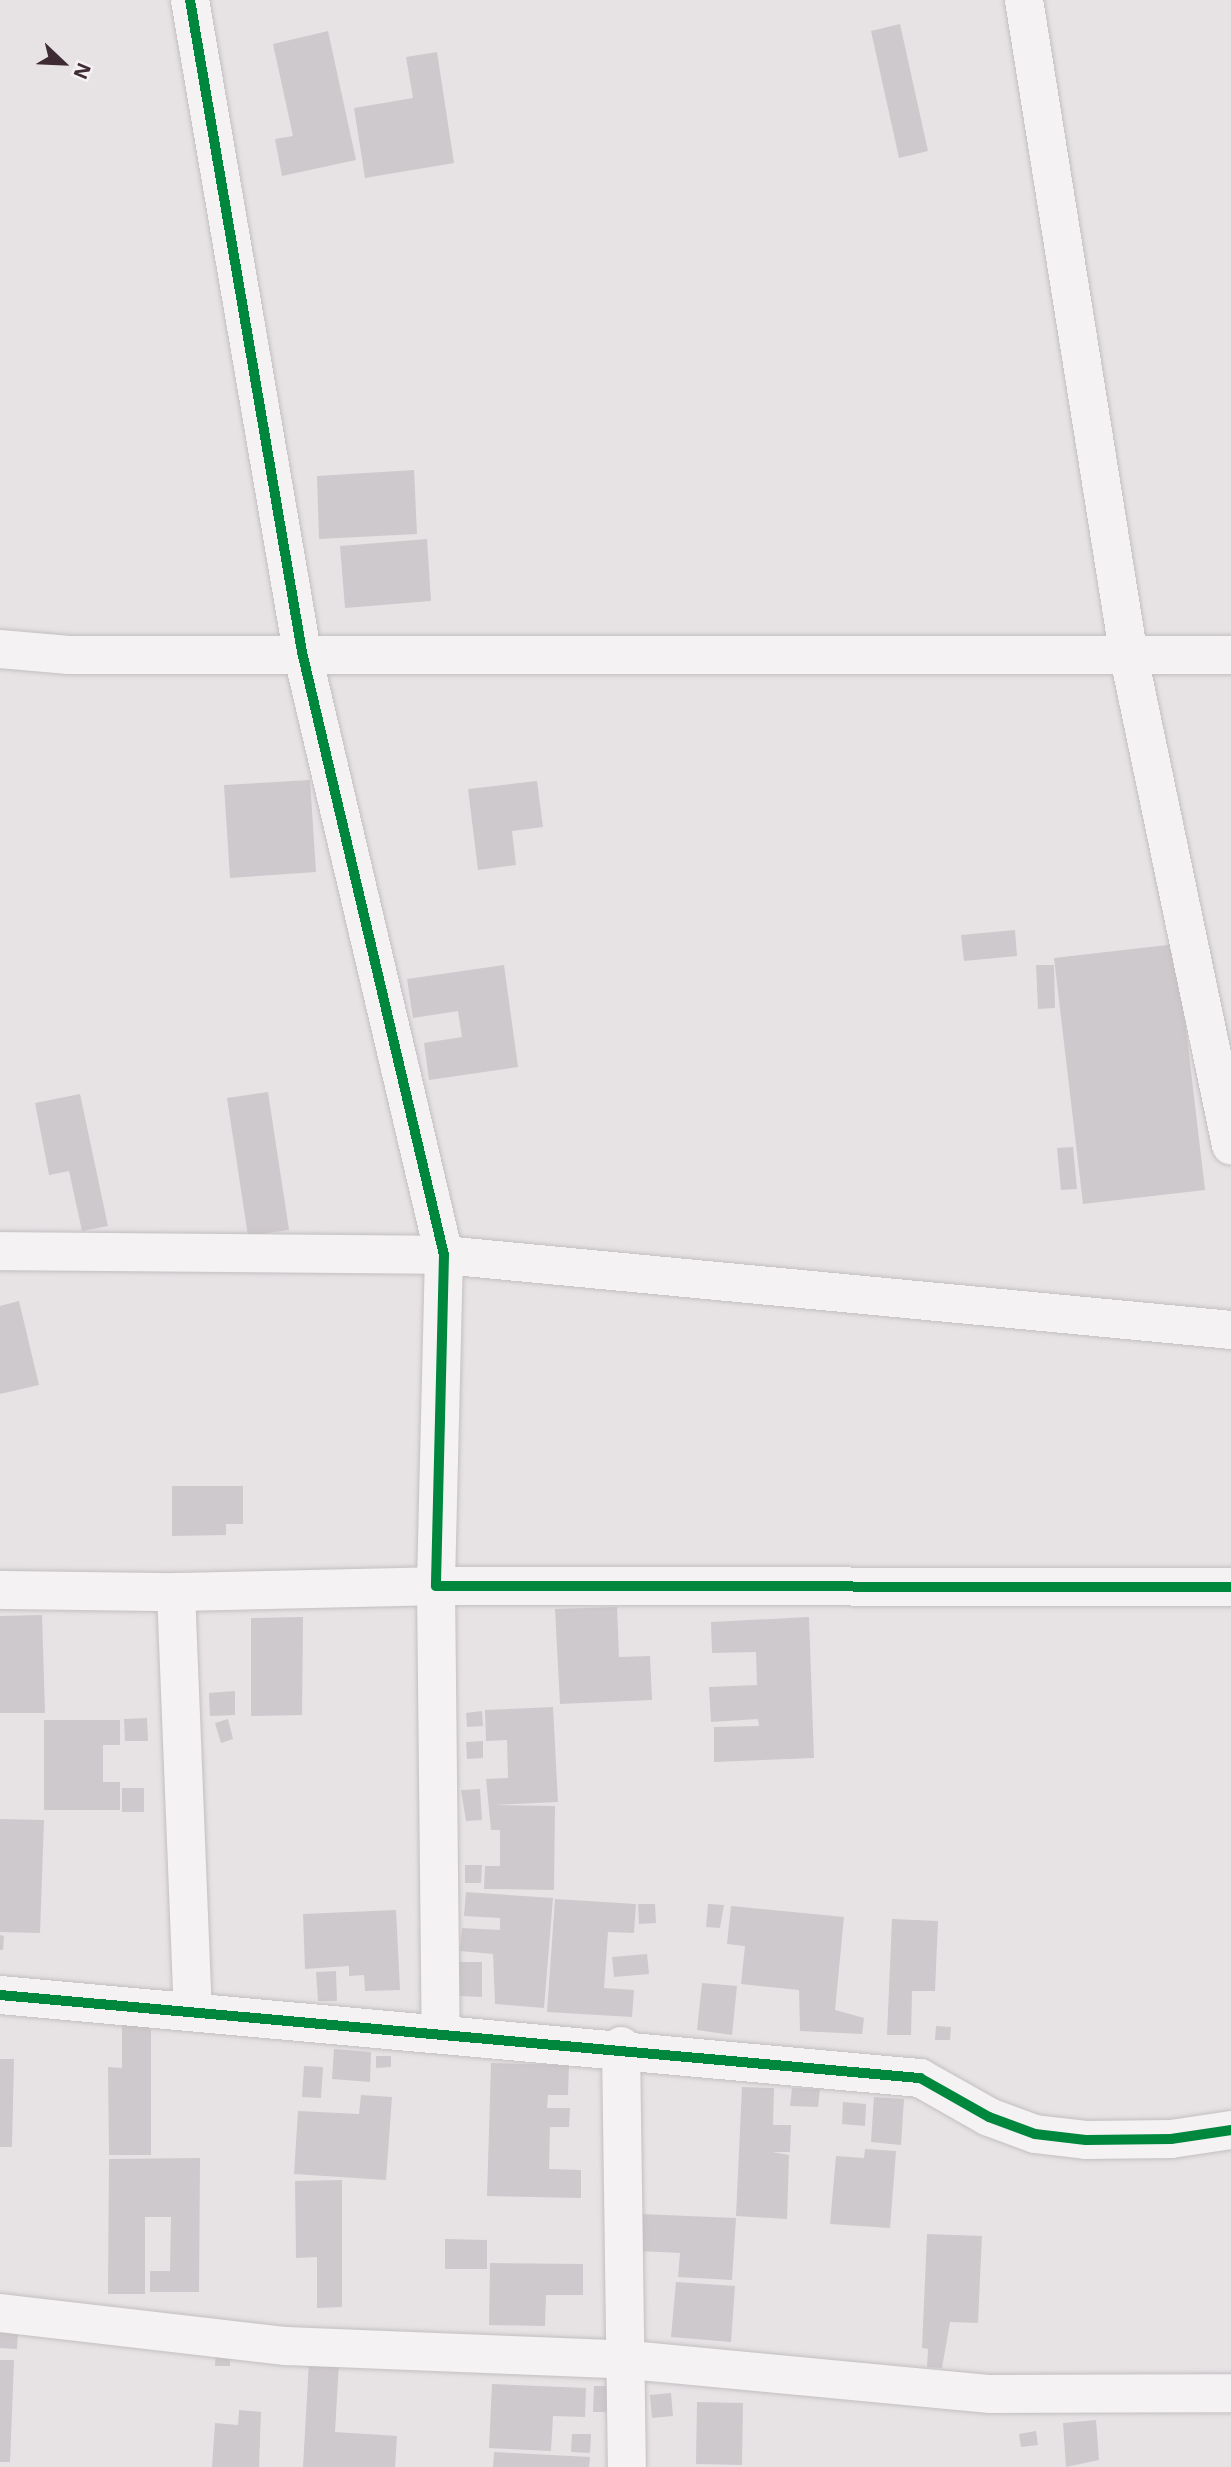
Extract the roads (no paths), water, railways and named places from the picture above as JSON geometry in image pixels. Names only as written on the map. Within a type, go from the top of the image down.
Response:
[{"type":"street","points":[[190,0],[302,652],[444,1255],[436,1586],[440,2031]]},
{"type":"street","points":[[1024,0],[1129,657],[1231,1145]]},
{"type":"street","points":[[0,649],[69,655],[302,652],[1129,657],[1231,655]]},
{"type":"street","points":[[0,1251],[444,1255],[1231,1330]]},
{"type":"street","points":[[0,1590],[176,1592],[436,1586],[1231,1587]]},
{"type":"street","points":[[176,1592],[193,2009]]},
{"type":"street","points":[[0,1994],[193,2009],[361,2029],[440,2031],[621,2046],[920,2078],[989,2117],[1035,2134],[1171,2139],[1231,2130]]},
{"type":"street","points":[[621,2046],[630,2360],[627,2467]]},
{"type":"street","points":[[0,2313],[286,2346],[630,2360],[990,2393],[1231,2393]]}]
